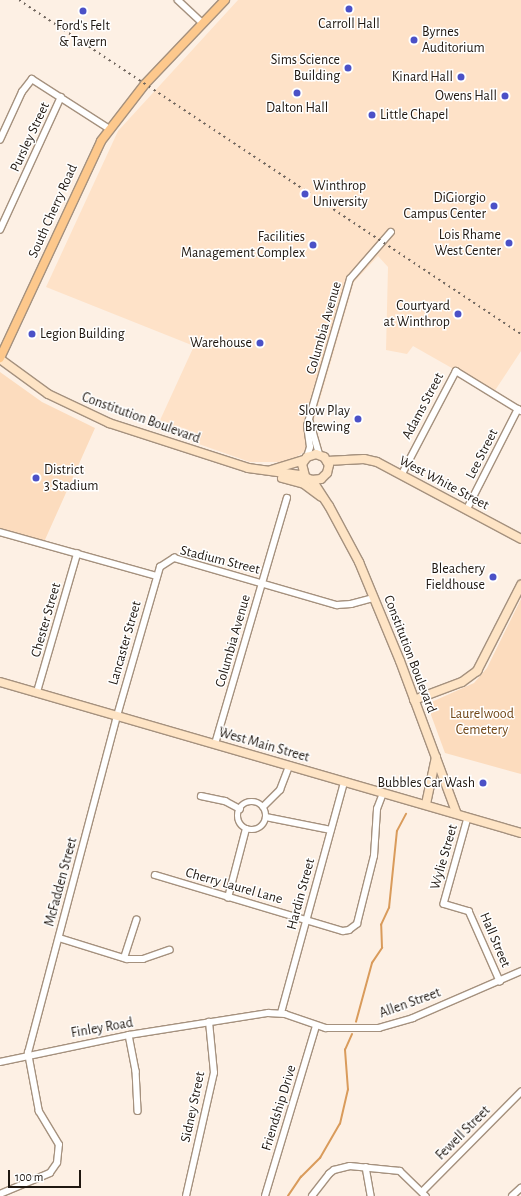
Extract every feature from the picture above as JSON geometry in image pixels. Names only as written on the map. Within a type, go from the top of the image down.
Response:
[{"type":"main road","name":"South Cherry Road","points":[[0,359],[90,162],[110,129],[145,84],[225,0]]},
{"type":"street","points":[[178,0],[203,23]]},
{"type":"street","points":[[0,140],[22,92],[32,79],[110,129]]},
{"type":"street","name":"Pursley Street","points":[[0,230],[61,97]]},
{"type":"street","name":"Columbia Avenue","points":[[306,458],[310,447],[307,426],[310,421],[350,279],[392,232]]},
{"type":"street","name":"Constitution Boulevard","points":[[0,359],[48,394],[89,415],[173,445],[264,472],[309,478],[326,474]]},
{"type":"street","name":"Adams Street","points":[[402,474],[456,371],[520,410]]},
{"type":"street","name":"Lee Street","points":[[467,509],[520,410]]},
{"type":"street","points":[[310,421],[324,458]]},
{"type":"street","points":[[306,458],[302,468],[309,478]]},
{"type":"street","name":"Constitution Boulevard","points":[[264,472],[284,467],[306,458],[324,458],[326,474],[324,486],[328,505]]},
{"type":"street","name":"West White Street","points":[[324,458],[377,462],[402,474],[521,539]]},
{"type":"street","points":[[326,474],[351,459]]},
{"type":"street","points":[[264,472],[304,484],[328,505]]},
{"type":"street","name":"Constitution Boulevard","points":[[309,478],[328,505],[359,562],[414,700],[457,814]]},
{"type":"street","name":"Columbia Avenue","points":[[215,744],[287,498]]},
{"type":"street","points":[[0,532],[157,576]]},
{"type":"street","name":"Chester Street","points":[[37,692],[77,554]]},
{"type":"street","name":"Stadium Street","points":[[157,576],[160,567],[174,558],[337,605],[351,604],[374,598]]},
{"type":"street","name":"Lancaster Street","points":[[116,716],[157,576]]},
{"type":"street","points":[[414,700],[462,682],[477,671],[521,585]]},
{"type":"street","name":"West Main Street","points":[[0,682],[344,782],[426,804],[521,833]]},
{"type":"street","name":"McFadden Street","points":[[28,1054],[116,716]]},
{"type":"street","points":[[426,804],[436,757]]},
{"type":"street","points":[[263,807],[280,790],[289,766]]},
{"type":"street","name":"Hardin Street","points":[[281,1013],[344,782]]},
{"type":"street","name":"Cherry Laurel Lane","points":[[155,875],[228,898],[306,919],[343,931],[349,930],[357,924],[374,856],[377,809],[383,793]]},
{"type":"street","points":[[201,796],[225,801],[240,809]]},
{"type":"street","points":[[253,802],[263,807],[266,817],[262,827],[252,830],[246,829],[239,821],[240,809],[253,802]]},
{"type":"street","points":[[266,817],[331,830]]},
{"type":"street","name":"Wylie Street","points":[[444,904],[468,818]]},
{"type":"street","points":[[228,898],[246,829]]},
{"type":"street","name":"Hall Street","points":[[444,904],[469,910],[500,981]]},
{"type":"street","points":[[124,958],[136,920]]},
{"type":"street","points":[[59,938],[124,958],[143,959],[169,950]]},
{"type":"street","name":"Allen Street","points":[[210,1022],[281,1013],[316,1026],[360,1029],[388,1026],[500,981],[521,971]]},
{"type":"street","name":"Finley Road","points":[[0,1062],[28,1054],[129,1035],[210,1022]]},
{"type":"street","name":"Sidney Street","points":[[186,1196],[213,1078],[210,1022]]},
{"type":"street","name":"Friendship Drive","points":[[265,1196],[316,1026]]},
{"type":"street","points":[[129,1035],[137,1084],[138,1112]]},
{"type":"street","points":[[0,1194],[50,1172],[57,1163],[59,1155],[57,1141],[41,1117],[35,1101],[28,1054]]},
{"type":"street","name":"Fewell Street","points":[[424,1194],[521,1092]]},
{"type":"street","points":[[312,1196],[334,1170],[366,1167],[400,1171],[424,1194]]},
{"type":"street","points":[[366,1167],[371,1196]]},
{"type":"street","points":[[512,1196],[521,1188]]},
{"type":"shaded area","name":"Winthrop University","points":[[238,0],[521,0],[521,351],[494,392],[413,346],[407,354],[386,350],[388,267],[378,256],[354,282],[305,451],[289,462],[250,462],[156,429],[194,346],[46,287],[118,131]]},
{"type":"green space","name":"District 3 Stadium","points":[[0,372],[42,402],[95,428],[44,542],[0,528]]},
{"type":"green space","name":"Laurelwood Cemetery","points":[[521,599],[521,774],[445,753],[427,704],[474,683],[487,668]]},
{"type":"waterway","points":[[356,1022],[372,963],[382,948],[381,925],[389,908],[397,831],[406,814]]},
{"type":"waterway","points":[[288,1196],[301,1177],[320,1158],[340,1124],[348,1090],[345,1050],[352,1034]]},
{"type":"railway","points":[[19,0],[521,334]]},
{"type":"place","name":"Carroll Hall","points":[[349,9]]},
{"type":"place","name":"Ford's Felt & Tavern","points":[[83,11]]},
{"type":"place","name":"Byrnes Auditorium","points":[[414,40]]},
{"type":"place","name":"Sims Science Building","points":[[348,68]]},
{"type":"place","name":"Kinard Hall","points":[[461,77]]},
{"type":"place","name":"Dalton Hall","points":[[297,93]]},
{"type":"place","name":"Owens Hall","points":[[505,96]]},
{"type":"place","name":"Little Chapel","points":[[372,115]]},
{"type":"place","name":"Winthrop University","points":[[305,194]]},
{"type":"place","name":"DiGiorgio Campus Center","points":[[494,206]]},
{"type":"place","name":"Lois Rhame West Center","points":[[509,243]]},
{"type":"place","name":"Facilities Management Complex","points":[[313,245]]},
{"type":"place","name":"Courtyard at Winthrop","points":[[458,314]]},
{"type":"place","name":"Legion Building","points":[[32,334]]},
{"type":"place","name":"Warehouse","points":[[260,343]]},
{"type":"place","name":"Slow Play Brewing","points":[[358,419]]},
{"type":"place","name":"District 3 Stadium","points":[[36,478]]},
{"type":"place","name":"Bleachery Fieldhouse","points":[[493,577]]},
{"type":"place","name":"Bubbles Car Wash","points":[[483,783]]}]
